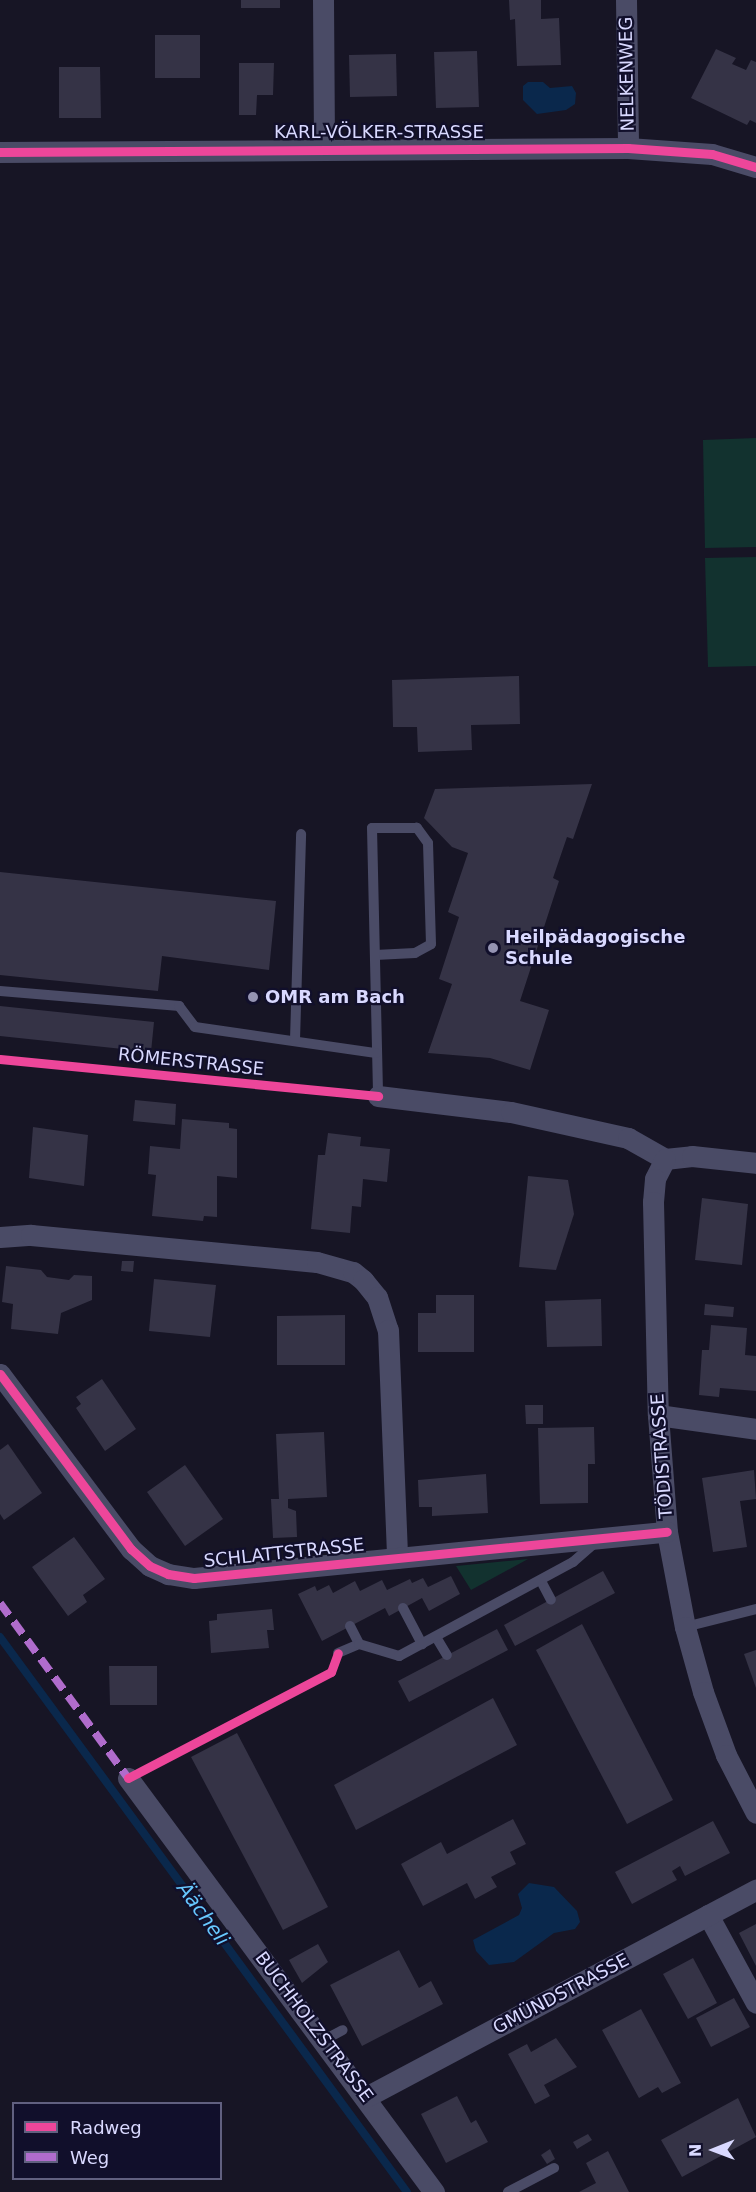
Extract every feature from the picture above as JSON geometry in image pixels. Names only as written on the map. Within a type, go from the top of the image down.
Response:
[{"type":"street","points":[[323,0],[324,148]]},
{"type":"street","name":"NELKENWEG","points":[[626,0],[628,148]]},
{"type":"street","name":"KARL-VÖLKER-STRASSE","points":[[0,152],[324,148],[628,148],[712,154],[756,166]]},
{"type":"street","points":[[378,1096],[511,1112],[628,1138],[665,1159],[692,1156],[756,1163]]},
{"type":"street","name":"TÖDISTRASSE","points":[[665,1159],[656,1179],[653,1202],[658,1415],[667,1532],[685,1627],[726,1755],[756,1813]]},
{"type":"street","points":[[0,1237],[31,1235],[317,1262],[353,1272],[363,1280],[377,1297],[388,1330],[397,1558]]},
{"type":"street","name":"SCHLATTSTRASSE","points":[[0,1374],[131,1550],[150,1566],[168,1574],[194,1578],[667,1532]]},
{"type":"street","points":[[658,1415],[756,1430]]},
{"type":"street","name":"BUCHHOLZSTRASSE","points":[[128,1778],[324,2040],[434,2192]]},
{"type":"street","name":"GMÜNDSTRASSE","points":[[366,2097],[756,1890]]},
{"type":"street","points":[[708,1916],[756,2002]]},
{"type":"lane","points":[[375,955],[415,953],[431,944],[428,845],[417,828],[372,828],[378,1096]]},
{"type":"lane","points":[[428,845],[436,832]]},
{"type":"lane","points":[[295,1040],[301,834]]},
{"type":"lane","points":[[0,991],[178,1006],[195,1027],[376,1053]]},
{"type":"lane","points":[[338,1653],[359,1644],[399,1656],[541,1581],[573,1562],[601,1538]]},
{"type":"lane","points":[[541,1581],[551,1600]]},
{"type":"lane","points":[[403,1608],[422,1644]]},
{"type":"lane","points":[[685,1627],[756,1609]]},
{"type":"lane","points":[[350,1626],[359,1644]]},
{"type":"lane","points":[[436,1637],[447,1655]]},
{"type":"lane","points":[[324,2040],[343,2030]]},
{"type":"lane","points":[[508,2192],[554,2168]]},
{"type":"green space","points":[[756,438],[756,547],[705,548],[703,440]]},
{"type":"green space","points":[[756,557],[756,666],[708,667],[705,558]]},
{"type":"green space","points":[[528,1559],[471,1590],[456,1566]]},
{"type":"water","points":[[528,82],[543,82],[550,88],[572,86],[576,93],[575,104],[566,110],[537,114],[523,100],[523,86]]},
{"type":"water","points":[[529,1883],[554,1887],[577,1911],[580,1922],[575,1929],[554,1933],[514,1962],[489,1965],[476,1951],[473,1940],[519,1915],[522,1908],[518,1894]]},
{"type":"building","points":[[241,0],[280,0],[280,8],[241,8]]},
{"type":"building","points":[[509,0],[541,0],[541,19],[559,18],[561,65],[517,66],[515,19],[510,20]]},
{"type":"building","points":[[155,35],[200,35],[200,78],[155,78]]},
{"type":"building","points":[[716,49],[736,58],[732,64],[746,70],[751,60],[756,62],[756,123],[750,120],[747,125],[691,98]]},
{"type":"building","points":[[477,51],[479,107],[436,108],[434,52]]},
{"type":"building","points":[[396,54],[397,96],[350,97],[349,55]]},
{"type":"building","points":[[239,63],[274,63],[273,95],[257,95],[256,115],[239,115]]},
{"type":"building","points":[[59,67],[100,67],[101,118],[59,118]]},
{"type":"building","points":[[519,676],[520,724],[471,725],[472,750],[418,752],[417,727],[393,727],[392,680]]},
{"type":"building","name":"Heilpädagogische Schule","points":[[592,784],[573,839],[567,837],[553,878],[559,881],[520,1001],[549,1010],[530,1070],[490,1058],[428,1053],[452,984],[439,979],[459,917],[448,912],[468,853],[452,847],[424,818],[435,789]]},
{"type":"building","name":"OMR am Bach","points":[[0,872],[276,901],[269,970],[162,956],[158,991],[0,975]]},
{"type":"building","points":[[0,1006],[154,1022],[151,1052],[0,1036]]},
{"type":"building","points":[[135,1100],[176,1104],[175,1125],[133,1121]]},
{"type":"building","points":[[182,1119],[229,1123],[229,1128],[237,1129],[237,1178],[217,1176],[217,1217],[204,1216],[203,1221],[152,1216],[156,1175],[148,1174],[150,1146],[180,1149]]},
{"type":"building","points":[[33,1127],[88,1135],[84,1186],[29,1178]]},
{"type":"building","points":[[328,1133],[361,1137],[360,1146],[390,1149],[387,1182],[363,1179],[361,1207],[352,1206],[350,1233],[311,1229],[318,1155],[325,1155]]},
{"type":"building","points":[[528,1176],[568,1180],[574,1214],[556,1270],[519,1267]]},
{"type":"building","points":[[702,1198],[748,1204],[742,1265],[695,1260]]},
{"type":"building","points":[[122,1261],[134,1261],[133,1272],[121,1271]]},
{"type":"building","points":[[6,1266],[41,1270],[47,1277],[69,1280],[74,1275],[92,1276],[92,1300],[61,1313],[58,1334],[11,1329],[13,1304],[2,1302]]},
{"type":"building","points":[[154,1279],[216,1285],[210,1337],[149,1331]]},
{"type":"building","points":[[436,1295],[474,1295],[474,1352],[418,1352],[418,1313],[436,1313]]},
{"type":"building","points":[[601,1299],[602,1346],[547,1347],[545,1301]]},
{"type":"building","points":[[705,1304],[734,1307],[733,1317],[704,1315]]},
{"type":"building","points":[[345,1315],[345,1365],[277,1365],[277,1316]]},
{"type":"building","points":[[711,1325],[747,1328],[745,1355],[756,1356],[756,1391],[720,1388],[719,1397],[699,1395],[702,1350],[709,1350]]},
{"type":"building","points":[[102,1379],[136,1429],[105,1451],[76,1408],[81,1404],[76,1397]]},
{"type":"building","points":[[525,1405],[543,1405],[543,1424],[526,1424]]},
{"type":"building","points":[[594,1427],[595,1464],[588,1464],[588,1503],[540,1504],[538,1428]]},
{"type":"building","points":[[324,1432],[327,1497],[288,1499],[288,1508],[296,1511],[297,1537],[273,1538],[271,1499],[279,1499],[276,1434]]},
{"type":"building","points":[[8,1444],[42,1493],[4,1520],[0,1514],[0,1450]]},
{"type":"building","points":[[185,1465],[223,1519],[185,1546],[147,1492]]},
{"type":"building","points":[[754,1470],[756,1499],[740,1501],[747,1547],[713,1552],[702,1478]]},
{"type":"building","points":[[486,1474],[488,1513],[432,1516],[432,1507],[419,1507],[418,1480]]},
{"type":"building","points":[[74,1537],[105,1579],[83,1595],[87,1602],[68,1616],[32,1567]]},
{"type":"building","points":[[603,1571],[615,1593],[515,1646],[504,1625]]},
{"type":"building","points":[[451,1576],[460,1594],[429,1611],[422,1598],[389,1616],[385,1608],[322,1641],[298,1594],[315,1586],[317,1591],[329,1585],[333,1593],[355,1581],[360,1591],[382,1580],[387,1590],[410,1579],[412,1583],[423,1578],[428,1587]]},
{"type":"building","points":[[272,1609],[274,1630],[267,1630],[269,1648],[211,1653],[209,1621],[217,1620],[217,1614]]},
{"type":"building","points":[[582,1624],[673,1800],[627,1824],[536,1650]]},
{"type":"building","points":[[497,1629],[508,1650],[409,1702],[398,1681]]},
{"type":"building","points":[[756,1650],[756,1688],[744,1654]]},
{"type":"building","points":[[109,1666],[157,1666],[157,1705],[110,1705]]},
{"type":"building","points":[[493,1698],[517,1745],[356,1830],[334,1785]]},
{"type":"building","points":[[237,1733],[328,1907],[283,1930],[191,1757]]},
{"type":"building","points":[[513,1819],[526,1844],[510,1852],[516,1864],[491,1877],[497,1887],[475,1899],[467,1883],[423,1906],[401,1864],[441,1842],[447,1854]]},
{"type":"building","points":[[713,1821],[730,1853],[685,1876],[680,1866],[672,1871],[677,1880],[632,1904],[615,1872]]},
{"type":"building","points":[[756,1924],[756,1966],[739,1933]]},
{"type":"building","points":[[318,1944],[328,1962],[302,1983],[289,1960]]},
{"type":"building","points":[[399,1950],[419,1988],[431,1981],[443,2004],[362,2046],[330,1985]]},
{"type":"building","points":[[693,1958],[717,2003],[688,2019],[663,1974]]},
{"type":"building","points":[[734,1998],[750,2027],[711,2047],[696,2018]]},
{"type":"building","points":[[641,2009],[681,2083],[662,2093],[658,2087],[639,2098],[602,2030]]},
{"type":"building","points":[[556,2038],[577,2067],[544,2085],[550,2096],[535,2104],[508,2054],[527,2044],[531,2052]]},
{"type":"building","points":[[457,2096],[471,2123],[476,2120],[488,2142],[446,2163],[421,2114]]},
{"type":"building","points":[[738,2098],[756,2137],[682,2177],[661,2140]]},
{"type":"building","points":[[588,2134],[592,2140],[577,2149],[573,2142]]},
{"type":"building","points":[[550,2149],[555,2159],[547,2164],[541,2155]]},
{"type":"building","points":[[608,2151],[629,2192],[579,2192],[596,2183],[586,2163]]},
{"type":"waterway","name":"Äächeli","points":[[0,1637],[407,2192]]},
{"type":"marked path","points":[[0,1603],[128,1778]]},
{"type":"cycle path","points":[[0,152],[628,148],[712,154],[756,167]]},
{"type":"cycle path","name":"RÖMERSTRASSE","points":[[0,1059],[378,1096]]},
{"type":"cycle path","points":[[0,1374],[131,1549],[150,1566],[168,1574],[194,1578],[667,1532]]},
{"type":"cycle path","points":[[128,1778],[331,1672],[338,1653]]},
{"type":"place","name":"Heilpädagogische Schule","points":[[493,948]]},
{"type":"place","name":"OMR am Bach","points":[[253,997]]}]
